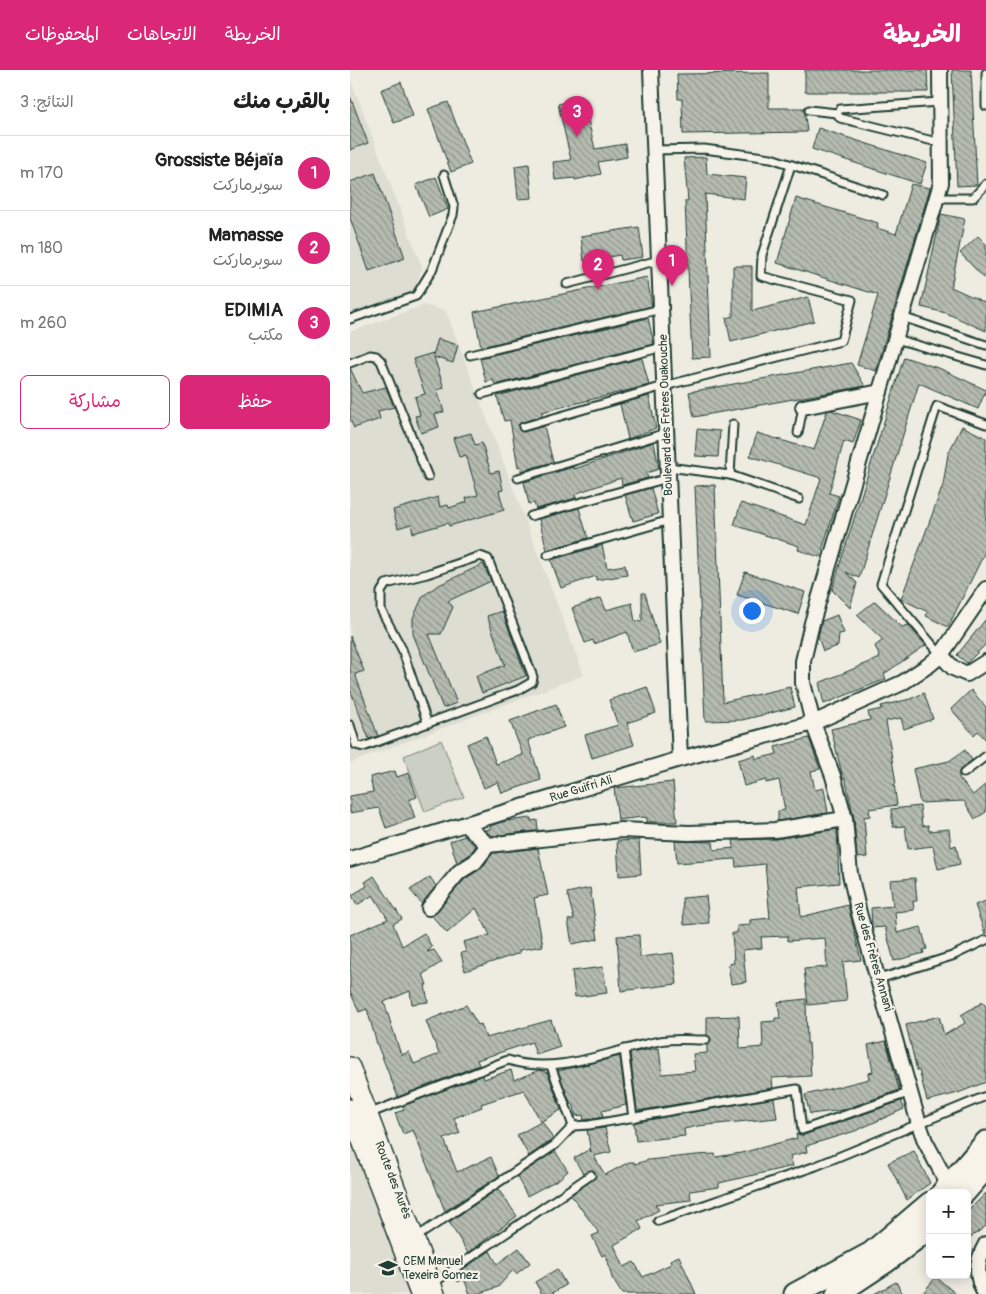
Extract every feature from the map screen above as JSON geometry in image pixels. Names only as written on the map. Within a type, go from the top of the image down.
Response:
[{"type":"main road","points":[[953,1189],[986,1142]]},
{"type":"main road","points":[[955,1189],[986,1168]]},
{"type":"main road","points":[[795,1294],[871,1253],[926,1206]]},
{"type":"main road","points":[[837,1294],[894,1256],[926,1231]]},
{"type":"street","name":"Boulevard des Frères Ouakouche","points":[[651,70],[680,759]]},
{"type":"street","name":"Rue des Frères Annani","points":[[940,70],[941,183],[803,661],[803,683],[813,723],[833,776],[845,818],[850,874],[919,1124],[925,1142],[951,1189]]},
{"type":"street","points":[[803,407],[880,392]]},
{"type":"street","points":[[986,589],[941,656],[953,668],[967,674],[986,662]]},
{"type":"street","name":"Rue Guifri Ali","points":[[350,859],[680,759],[813,723],[902,683],[941,656]]},
{"type":"street","points":[[429,908],[459,872],[474,862],[488,845],[620,830],[689,833],[775,830],[845,818]]},
{"type":"street","points":[[465,824],[488,845]]},
{"type":"street","name":"Route des Aurès","points":[[350,1067],[359,1111],[429,1291]]},
{"type":"street","name":"Route des Aurès","points":[[359,1111],[414,1238],[429,1291]]},
{"type":"street","points":[[985,1294],[978,1278],[978,1267],[979,1258],[986,1244]]},
{"type":"lane","points":[[986,73],[986,106]]},
{"type":"lane","points":[[836,113],[840,109],[940,102]]},
{"type":"lane","points":[[809,110],[836,113],[840,118],[941,143]]},
{"type":"lane","points":[[654,150],[704,149],[771,158],[883,195]]},
{"type":"lane","points":[[523,427],[664,386],[841,341],[852,300],[761,276],[762,255],[792,165]]},
{"type":"lane","points":[[350,319],[416,296],[432,270],[453,215],[454,206],[444,175]]},
{"type":"lane","points":[[937,198],[973,198],[986,184]]},
{"type":"lane","points":[[567,284],[659,260]]},
{"type":"lane","points":[[470,355],[661,309]]},
{"type":"lane","points":[[902,317],[986,345]]},
{"type":"lane","points":[[896,339],[986,365]]},
{"type":"lane","points":[[482,394],[663,347]]},
{"type":"lane","points":[[350,363],[370,355],[376,356],[382,361],[428,477]]},
{"type":"lane","points":[[941,656],[881,584],[937,406],[986,424]]},
{"type":"lane","points":[[798,433],[803,407]]},
{"type":"lane","points":[[730,474],[733,424]]},
{"type":"lane","points":[[518,478],[666,433]]},
{"type":"lane","points":[[531,516],[668,472],[730,474],[799,499]]},
{"type":"lane","points":[[548,555],[670,520]]},
{"type":"lane","points":[[350,726],[356,745],[363,747],[518,690],[532,682],[533,676],[488,559],[485,557],[480,556],[427,574],[386,584],[381,592],[381,610],[402,649],[427,722]]},
{"type":"lane","points":[[964,774],[986,756]]},
{"type":"lane","points":[[879,979],[952,956],[986,940]]},
{"type":"lane","points":[[359,1111],[508,1060],[525,1065],[551,1066],[662,1040],[706,1040]]},
{"type":"lane","points":[[624,1049],[633,1118]]},
{"type":"lane","points":[[551,1066],[573,1126]]},
{"type":"lane","points":[[414,1238],[555,1146],[573,1126],[633,1118],[798,1089],[802,1130],[911,1091]]},
{"type":"lane","points":[[658,1221],[816,1166],[986,1096]]},
{"type":"lane","points":[[429,1291],[591,1175]]},
{"type":"shaded area","points":[[350,78],[422,267],[414,292],[350,315]]},
{"type":"shaded area","points":[[424,305],[446,311],[584,675],[350,763],[350,332]]},
{"type":"shaded area","points":[[441,740],[464,797],[425,812],[404,756]]},
{"type":"shaded area","points":[[350,1139],[398,1260],[411,1294],[350,1294]]},
{"type":"building","points":[[805,70],[927,70],[928,92],[805,92]]},
{"type":"building","points":[[952,70],[971,70],[977,185],[957,186]]},
{"type":"building","points":[[769,73],[769,108],[804,108],[807,132],[683,134],[682,99],[678,99],[677,74]]},
{"type":"building","points":[[401,82],[413,116],[394,123],[381,90]]},
{"type":"building","points":[[350,96],[368,143],[350,150]]},
{"type":"building","points":[[583,99],[595,149],[625,144],[627,157],[598,162],[601,174],[575,180],[575,178],[555,180],[553,162],[571,160],[558,104]]},
{"type":"building","points":[[448,102],[471,164],[451,172],[428,109]]},
{"type":"building","points":[[818,128],[927,163],[920,184],[812,149]]},
{"type":"building","points":[[706,157],[707,174],[746,178],[744,199],[705,194],[711,357],[692,358],[685,201],[688,201],[684,158]]},
{"type":"building","points":[[529,164],[532,198],[518,199],[515,166]]},
{"type":"building","points":[[375,173],[405,258],[369,271],[350,218],[350,182]]},
{"type":"building","points":[[436,177],[448,209],[429,217],[416,185]]},
{"type":"building","points":[[911,184],[930,188],[876,371],[857,365],[878,295],[777,263],[796,198],[878,223],[877,228],[896,234]]},
{"type":"building","points":[[941,214],[965,219],[951,287],[986,303],[986,331],[946,313],[921,307]]},
{"type":"building","points":[[639,227],[643,257],[621,260],[620,255],[584,261],[581,236]]},
{"type":"building","points":[[978,236],[986,244],[986,280],[960,253]]},
{"type":"building","points":[[733,266],[752,266],[752,311],[808,297],[814,321],[731,342],[726,318],[733,316]]},
{"type":"building","points":[[647,277],[652,306],[481,347],[474,312]]},
{"type":"building","points":[[648,318],[654,344],[495,385],[493,380],[486,382],[480,358]]},
{"type":"building","points":[[438,339],[458,345],[453,363],[434,357],[444,388],[437,390],[444,412],[435,414],[439,427],[421,433],[415,416],[420,415],[415,397],[425,394],[413,359],[433,353],[433,355]]},
{"type":"building","points":[[904,357],[941,369],[986,390],[978,409],[919,383],[859,578],[846,572],[857,583],[850,608],[832,590]]},
{"type":"building","points":[[642,358],[649,385],[542,412],[542,416],[520,423],[518,428],[522,432],[544,426],[553,462],[521,471],[520,466],[518,467],[510,420],[504,421],[497,396]]},
{"type":"building","points":[[851,363],[865,386],[694,417],[689,392]]},
{"type":"building","points":[[350,368],[362,393],[386,387],[394,407],[378,411],[380,419],[354,428],[350,419]]},
{"type":"building","points":[[649,396],[656,428],[628,439],[620,404]]},
{"type":"building","points":[[831,410],[861,420],[853,444],[844,441],[829,493],[839,496],[820,557],[798,550],[799,546],[734,525],[741,503],[806,525],[821,478],[750,456],[757,433],[814,450],[827,411]]},
{"type":"building","points":[[962,426],[986,438],[986,550],[948,627],[926,616],[928,612],[901,599],[943,485],[948,454]]},
{"type":"building","points":[[697,429],[720,431],[718,457],[695,456]]},
{"type":"building","points":[[471,433],[475,445],[482,443],[491,473],[499,471],[503,490],[499,491],[504,510],[449,526],[448,523],[413,533],[411,524],[398,528],[393,510],[438,497],[440,507],[448,505],[449,508],[467,502],[466,498],[478,495],[466,455],[459,457],[453,438]]},
{"type":"building","points":[[654,442],[659,469],[646,473],[648,478],[622,485],[621,478],[580,492],[575,495],[576,498],[536,509],[534,503],[529,504],[524,482],[573,467],[574,469]]},
{"type":"building","points":[[715,485],[723,702],[790,687],[795,707],[742,720],[705,721],[695,486]]},
{"type":"building","points":[[651,488],[658,514],[633,521],[625,495]]},
{"type":"building","points":[[579,508],[588,538],[547,550],[539,519]]},
{"type":"building","points":[[602,545],[607,568],[625,565],[627,575],[596,580],[596,576],[561,588],[551,560]]},
{"type":"building","points":[[483,564],[491,581],[448,601],[453,607],[441,634],[429,634],[457,703],[443,708],[413,634],[413,618],[423,596],[437,586]]},
{"type":"building","points":[[745,572],[805,592],[798,614],[737,595]]},
{"type":"building","points":[[642,593],[645,593],[660,644],[633,652],[627,632],[594,644],[593,640],[585,643],[572,608],[601,598],[606,610],[632,603],[635,622],[642,621]]},
{"type":"building","points":[[875,601],[902,627],[908,625],[926,645],[884,674],[886,679],[824,704],[819,683],[880,658],[875,646],[883,640],[857,615]]},
{"type":"building","points":[[502,611],[526,676],[482,693],[476,676],[505,665],[487,616]]},
{"type":"building","points":[[837,615],[844,633],[839,634],[838,646],[823,651],[818,637],[822,621]]},
{"type":"building","points":[[986,619],[986,644],[967,663],[957,655]]},
{"type":"building","points":[[350,636],[364,671],[355,674],[378,736],[369,739],[350,689]]},
{"type":"building","points":[[647,687],[656,713],[627,723],[634,745],[592,758],[585,735],[618,725],[609,700]]},
{"type":"building","points":[[971,690],[986,707],[986,740],[978,731],[974,735],[951,709]]},
{"type":"building","points":[[924,693],[933,719],[904,729],[901,718],[886,721],[896,784],[894,784],[897,805],[869,809],[870,816],[864,817],[867,857],[857,858],[854,818],[831,729],[870,720],[868,712],[882,709],[881,706],[910,699]]},
{"type":"building","points":[[556,704],[564,727],[528,740],[541,780],[502,793],[498,782],[484,788],[467,744],[486,736],[496,764],[523,755],[510,721]]},
{"type":"building","points":[[809,738],[820,769],[811,771],[815,790],[824,788],[828,813],[778,821],[778,811],[785,810],[779,780],[766,783],[766,780],[744,786],[738,760],[755,755],[756,759],[777,754],[775,747]]},
{"type":"building","points":[[965,750],[972,760],[959,771],[959,778],[973,795],[986,784],[986,812],[975,819],[964,801],[920,803],[913,769],[949,761]]},
{"type":"building","points":[[395,771],[397,777],[409,773],[417,797],[409,800],[415,818],[386,828],[379,808],[350,813],[350,796],[373,792],[370,777]]},
{"type":"building","points":[[673,782],[677,822],[647,822],[647,818],[643,817],[618,820],[614,788]]},
{"type":"building","points":[[920,806],[922,826],[928,825],[929,831],[949,829],[951,847],[956,845],[960,864],[938,869],[933,846],[908,849],[905,826],[893,827],[891,809]]},
{"type":"building","points":[[531,818],[531,821],[537,820],[538,831],[491,836],[485,830],[490,829],[490,826],[506,821]]},
{"type":"building","points":[[837,829],[839,883],[798,887],[801,917],[848,905],[861,960],[843,962],[847,1001],[808,1005],[804,969],[827,967],[825,938],[788,941],[787,936],[761,937],[762,948],[743,950],[746,982],[731,984],[728,964],[734,963],[732,933],[737,933],[737,926],[750,925],[750,920],[770,918],[765,864],[736,867],[735,859],[677,863],[675,841],[713,842],[714,850],[734,848],[733,840],[776,839]]},
{"type":"building","points":[[465,836],[476,846],[469,855],[457,863],[450,841]]},
{"type":"building","points":[[639,840],[641,874],[619,876],[617,841]]},
{"type":"building","points":[[538,848],[548,895],[534,898],[543,946],[519,950],[520,953],[465,971],[461,953],[466,952],[463,942],[490,935],[476,908],[447,933],[432,916],[465,879],[482,868],[493,853]]},
{"type":"building","points":[[374,876],[402,919],[393,924],[402,946],[424,933],[432,947],[427,952],[434,950],[442,962],[423,974],[427,985],[425,985],[428,1002],[412,1004],[410,991],[384,1002],[401,1055],[409,1052],[414,1064],[439,1054],[426,1021],[466,1005],[478,1025],[481,1024],[486,1038],[551,1020],[560,1047],[536,1055],[532,1042],[477,1060],[479,1065],[398,1097],[377,1044],[367,1009],[359,1012],[350,991],[350,935],[388,919],[373,895],[357,905],[352,895],[367,886],[365,882]]},
{"type":"building","points":[[430,877],[436,886],[422,904],[410,890]]},
{"type":"building","points":[[915,878],[917,901],[913,901],[914,910],[895,912],[897,933],[921,927],[927,949],[923,950],[924,953],[894,961],[885,927],[872,928],[871,908],[893,906],[890,880]]},
{"type":"building","points":[[590,888],[598,939],[572,944],[568,920],[574,919],[567,893]]},
{"type":"building","points":[[706,896],[709,923],[684,925],[682,898]]},
{"type":"building","points":[[986,901],[986,933],[985,934],[975,905]]},
{"type":"building","points":[[639,935],[640,957],[673,953],[677,984],[621,991],[617,936]]},
{"type":"building","points":[[603,967],[607,993],[575,997],[572,971]]},
{"type":"building","points":[[806,999],[807,1043],[809,1043],[811,1076],[772,1078],[773,1088],[637,1111],[630,1053],[659,1048],[662,1074],[695,1071],[693,1054],[707,1053],[707,1045],[711,1041],[707,1035],[707,1017],[739,1016],[740,1049],[763,1047],[762,1022],[775,1021],[775,1018],[780,1018],[778,1002]]},
{"type":"building","points":[[983,1002],[986,1007],[986,1082],[958,1093],[927,1101],[919,1070],[917,1071],[906,1025],[939,1016],[944,1035],[965,1023],[961,1015]]},
{"type":"building","points":[[886,1041],[899,1090],[843,1110],[810,1114],[805,1095],[869,1079],[868,1073],[873,1072],[868,1045]]},
{"type":"building","points":[[620,1056],[626,1105],[602,1111],[603,1117],[584,1120],[583,1115],[576,1116],[573,1103],[571,1105],[558,1071]]},
{"type":"building","points":[[511,1070],[514,1080],[540,1070],[548,1073],[561,1110],[542,1121],[553,1139],[529,1156],[517,1135],[541,1122],[524,1090],[481,1104],[482,1107],[454,1118],[460,1133],[444,1139],[457,1172],[491,1157],[499,1176],[445,1211],[413,1130],[403,1134],[395,1113],[404,1110],[402,1106],[483,1075],[484,1079]]},
{"type":"building","points":[[774,1098],[777,1118],[698,1126],[684,1129],[685,1136],[636,1141],[634,1123],[636,1122]]},
{"type":"building","points":[[901,1101],[904,1109],[855,1131],[806,1146],[807,1152],[790,1156],[793,1166],[719,1183],[719,1187],[690,1191],[691,1200],[655,1204],[659,1210],[638,1221],[642,1229],[614,1245],[624,1267],[634,1262],[643,1277],[671,1264],[670,1260],[679,1256],[696,1294],[622,1294],[612,1278],[606,1254],[602,1256],[592,1236],[599,1233],[571,1195],[596,1177],[593,1170],[583,1174],[574,1158],[590,1149],[591,1152],[587,1130],[605,1128],[611,1152],[594,1156],[605,1175],[629,1162],[634,1162],[635,1164],[648,1160],[696,1155],[715,1154],[716,1157],[741,1153],[797,1138],[796,1134],[804,1135]]},
{"type":"building","points":[[555,1151],[568,1171],[559,1179],[527,1196],[517,1177]]},
{"type":"building","points":[[914,1151],[930,1183],[907,1200],[888,1163]]},
{"type":"building","points":[[498,1189],[517,1216],[468,1253],[449,1222]]},
{"type":"building","points":[[986,1193],[986,1226],[971,1237],[971,1234],[971,1208]]},
{"type":"building","points":[[519,1248],[530,1263],[516,1274],[513,1270],[498,1287],[478,1294],[470,1294],[464,1279],[458,1282],[454,1275],[490,1251],[497,1264]]},
{"type":"building","points":[[557,1269],[566,1285],[551,1294],[542,1294],[535,1282]]},
{"type":"building","points":[[934,1279],[938,1279],[956,1294],[922,1294]]},
{"type":"building","points":[[896,1282],[903,1294],[874,1294]]},
{"type":"place","name":"EDIMIA","points":[[577,137]]},
{"type":"place","name":"Grossiste Béjaïa","points":[[672,286]]},
{"type":"place","name":"Mamasse","points":[[598,290]]},
{"type":"place","name":"CEM Manuel Texeira Gomez","points":[[388,1268]]}]
